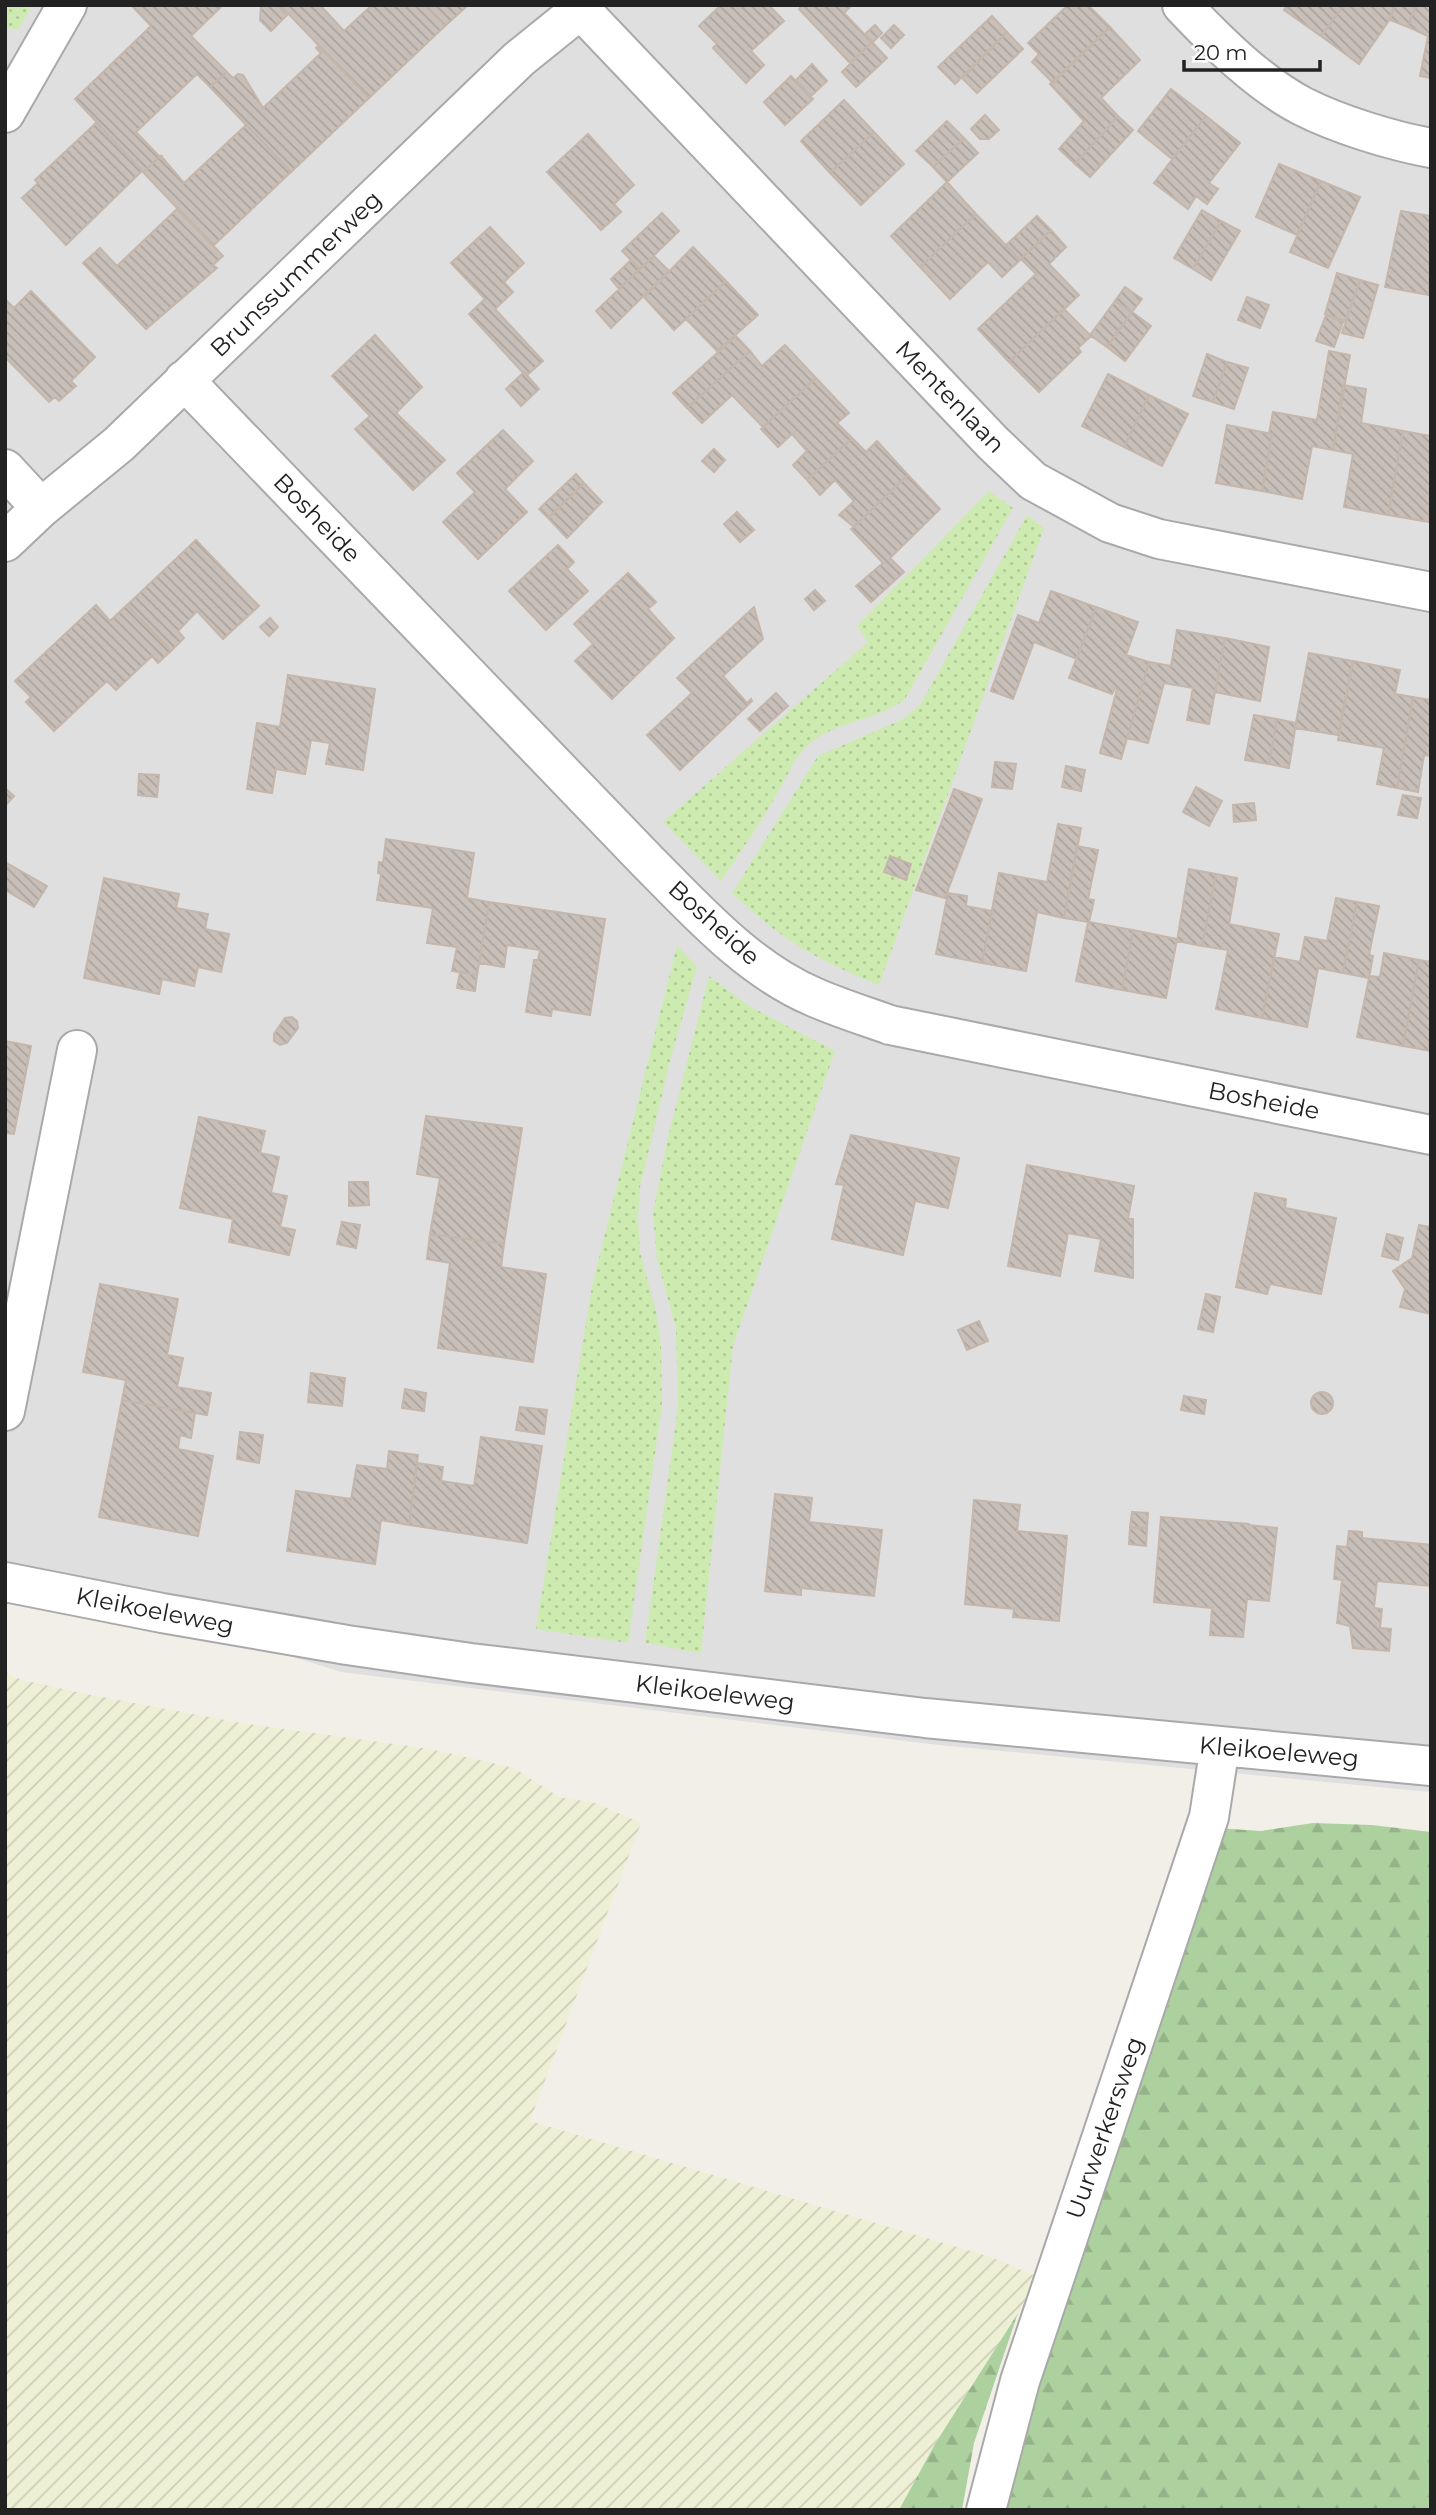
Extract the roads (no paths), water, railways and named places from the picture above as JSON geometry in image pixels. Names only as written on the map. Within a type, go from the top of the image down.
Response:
[{"type":"street","points":[[5,113],[66,5]]},
{"type":"street","points":[[1182,5],[1224,49],[1302,106],[1358,128],[1431,148]]},
{"type":"street","name":"Brunssummerweg","points":[[5,542],[41,508],[119,444],[519,59],[583,8]]},
{"type":"street","name":"Mentenlaan","points":[[583,8],[993,443],[1033,481],[1110,523],[1159,539],[1431,592]]},
{"type":"street","name":"Bosheide","points":[[184,380],[647,861],[707,921],[766,970],[812,997],[891,1025],[1431,1135]]},
{"type":"street","points":[[5,469],[41,508]]},
{"type":"street","points":[[5,1411],[77,1050]]},
{"type":"street","name":"Kleikoeleweg","points":[[5,1582],[333,1643],[471,1663],[925,1718],[1431,1766]]},
{"type":"street","name":"Uurwerkersweg","points":[[986,2510],[1020,2381],[1209,1817],[1220,1746]]}]
